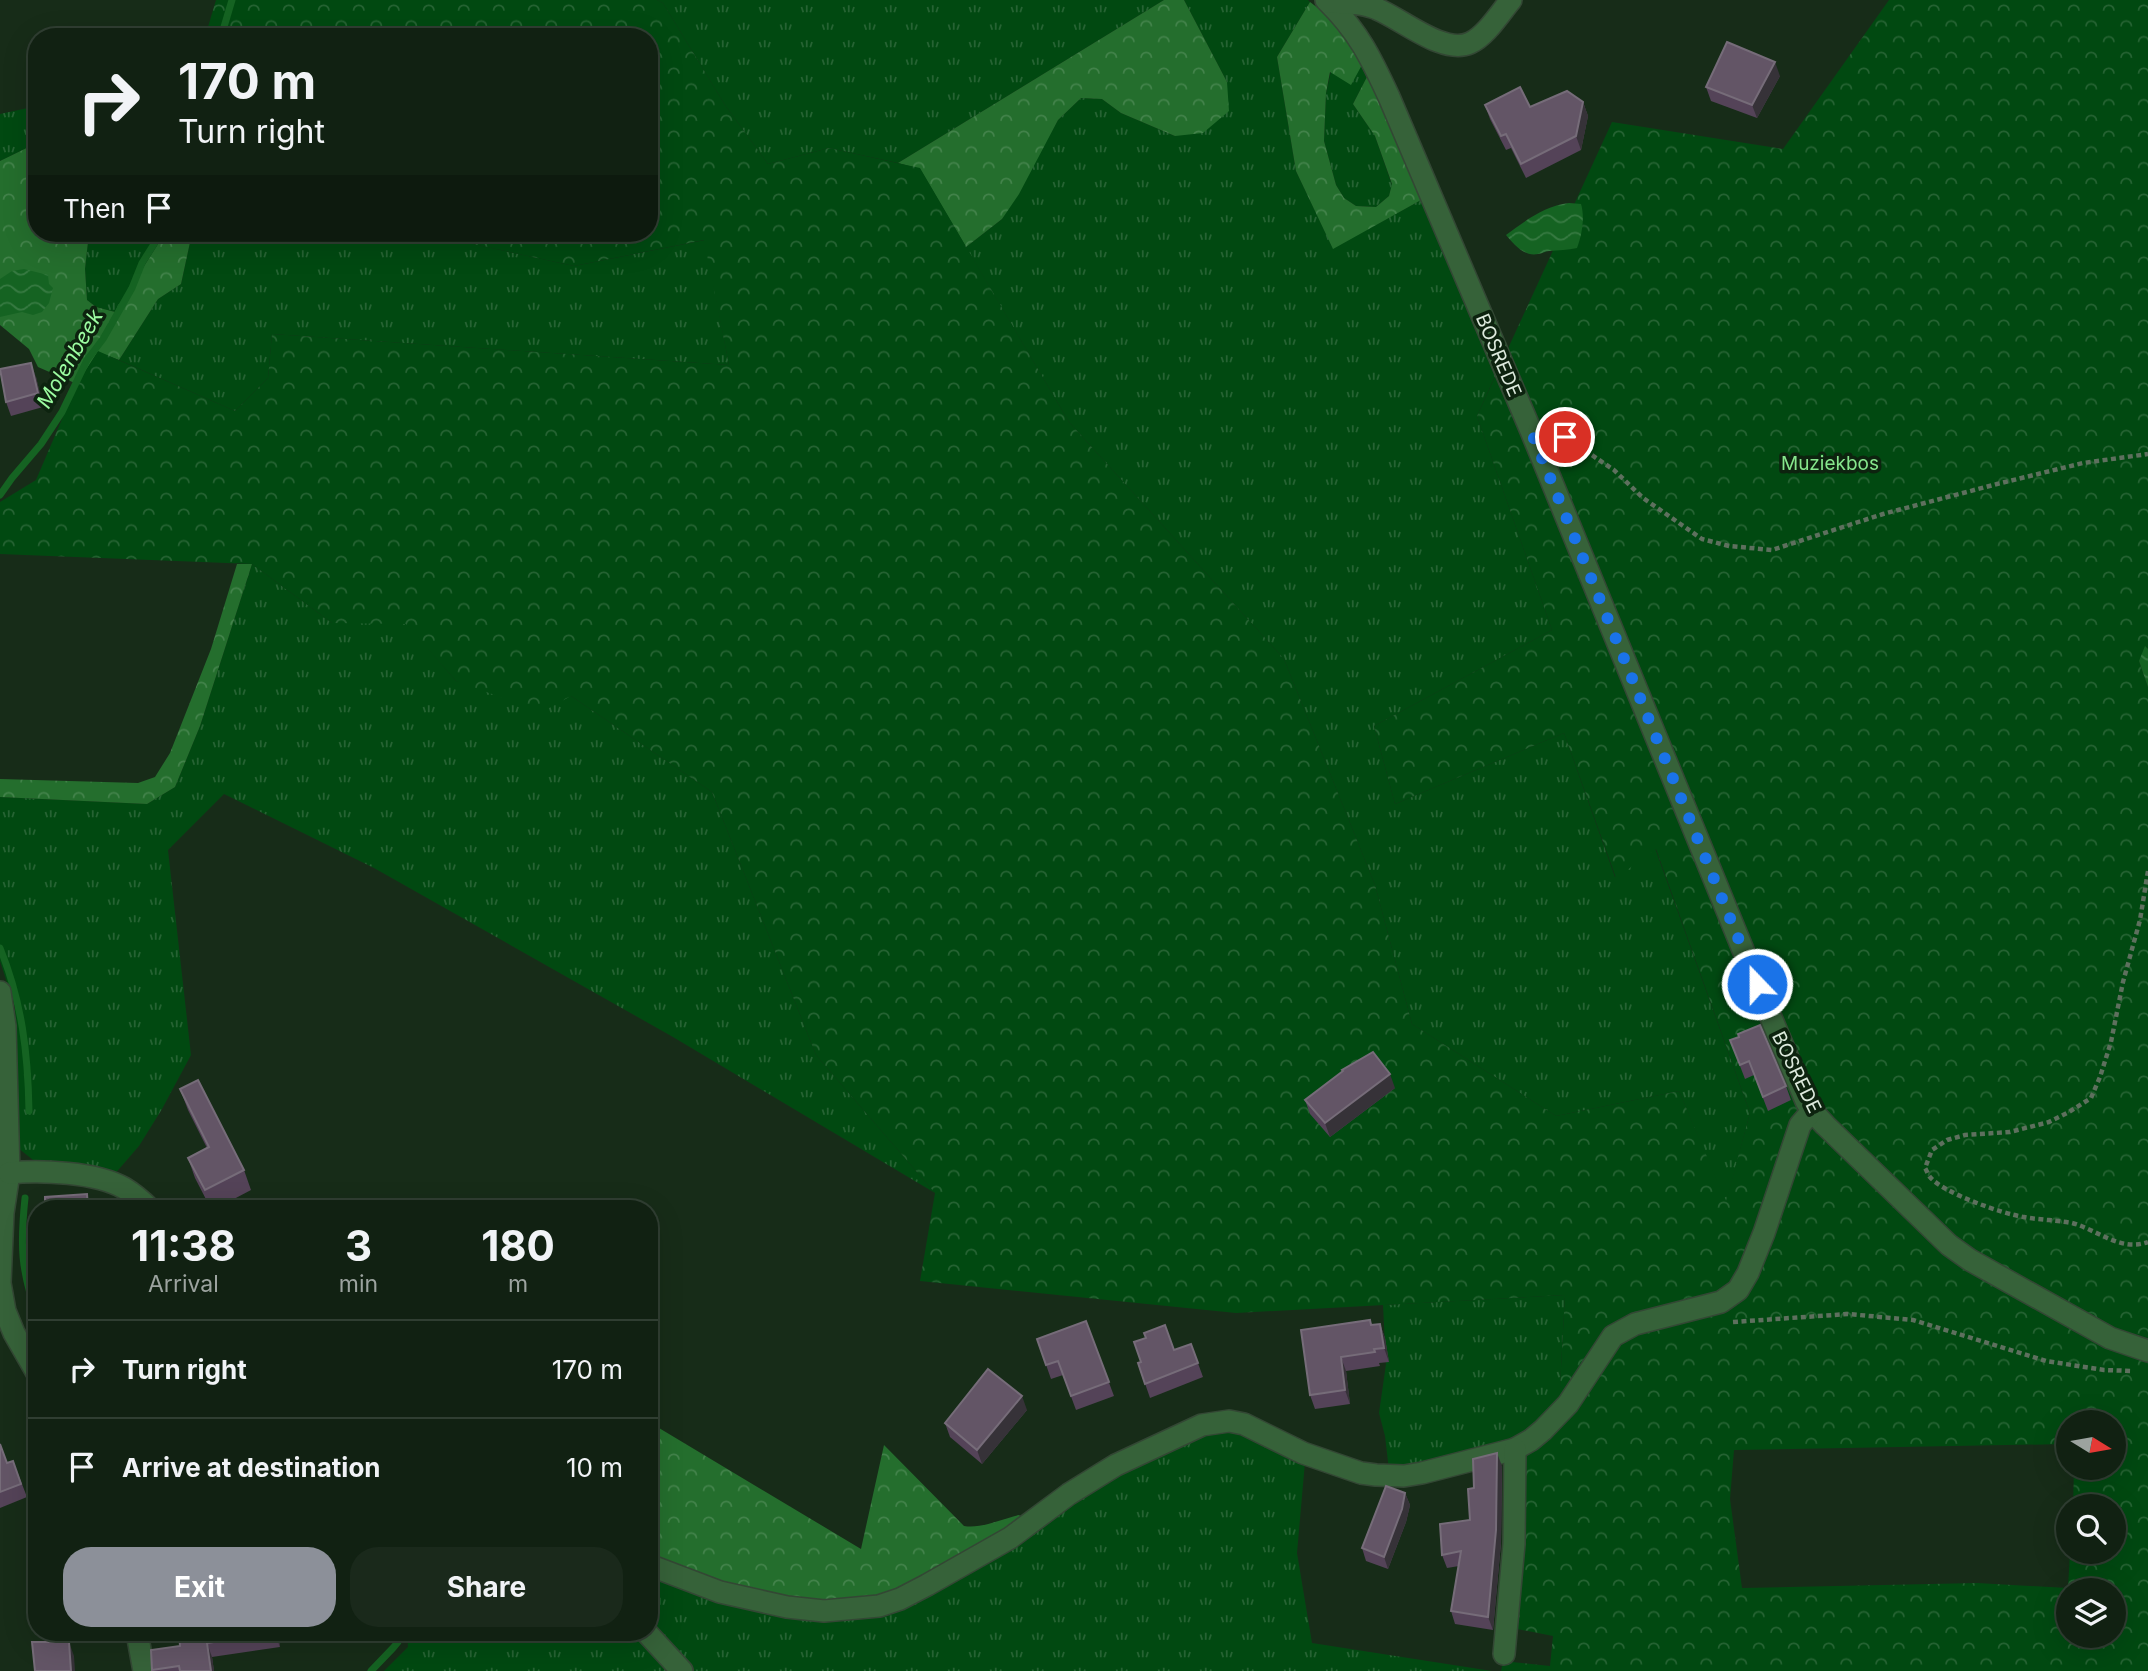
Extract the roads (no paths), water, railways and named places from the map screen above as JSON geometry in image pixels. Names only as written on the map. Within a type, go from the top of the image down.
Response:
[{"type":"street","points":[[1327,1],[1375,8],[1449,46],[1461,46],[1482,34],[1511,0]]},
{"type":"street","name":"BOSREDE","points":[[1327,1],[1351,27],[1367,50],[1430,191],[1812,1111],[1949,1245],[1970,1260],[2110,1338],[2148,1352]]},
{"type":"street","points":[[0,992],[5,1026],[9,1173],[2,1226],[0,1283],[5,1311],[28,1357]]},
{"type":"street","points":[[658,1568],[720,1592],[787,1607],[824,1611],[879,1606],[918,1590],[1010,1538],[1069,1494],[1116,1465],[1202,1425],[1229,1421],[1244,1424],[1303,1453],[1361,1473],[1376,1475],[1404,1476],[1422,1473],[1515,1449],[1543,1430],[1568,1404],[1613,1336],[1635,1324],[1721,1302],[1738,1290],[1748,1273],[1800,1125],[1812,1111]]},
{"type":"street","points":[[9,1173],[36,1171],[97,1180],[122,1187],[141,1200]]},
{"type":"street","points":[[1504,1654],[1514,1544],[1515,1449]]},
{"type":"street","points":[[138,1641],[144,1671]]},
{"type":"street","points":[[654,1641],[682,1671]]},
{"type":"water","points":[[1569,203],[1581,204],[1582,209],[1582,226],[1577,248],[1528,254],[1506,235],[1543,211]]},
{"type":"water","points":[[24,269],[48,275],[49,284],[53,288],[49,303],[42,312],[33,315],[22,312],[0,317],[0,279],[12,271]]},
{"type":"water","points":[[2145,646],[2148,649],[2148,687],[2139,661]]},
{"type":"waterway","name":"Molenbeek","points":[[224,28],[232,0]]},
{"type":"waterway","name":"Molenbeek","points":[[0,495],[41,444],[62,412],[87,360],[103,339],[155,242]]},
{"type":"waterway","name":"Molenbeek","points":[[0,948],[19,1008],[29,1111]]},
{"type":"waterway","name":"Molenbeek","points":[[25,1198],[23,1258],[28,1285]]},
{"type":"waterway","name":"Molenbeek","points":[[371,1671],[398,1641]]},
{"type":"park label","name":"Muziekbos","points":[[1830,463]]}]
